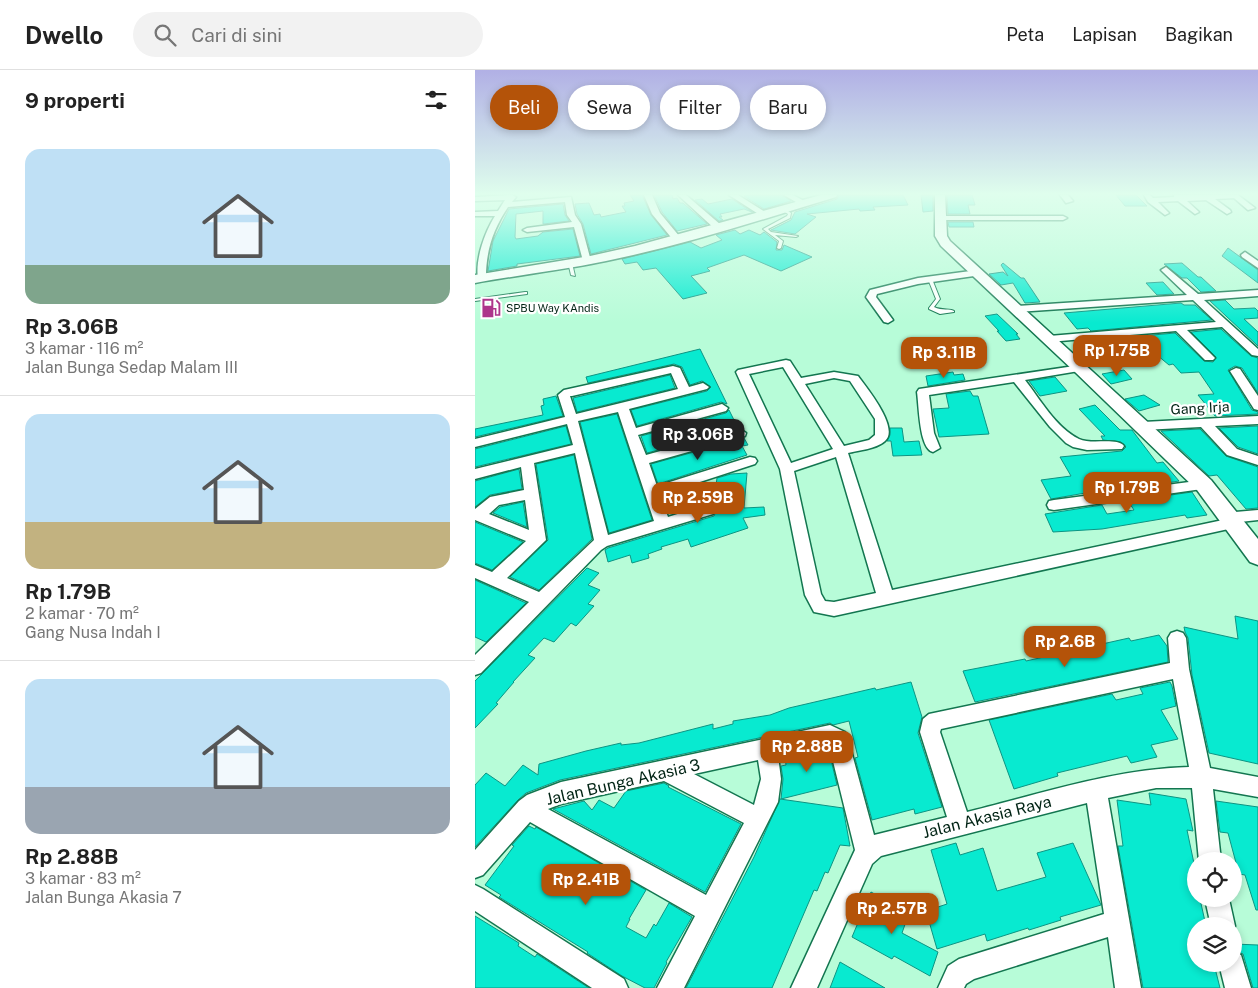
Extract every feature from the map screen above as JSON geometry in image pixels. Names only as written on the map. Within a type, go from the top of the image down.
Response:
[{"type":"street","points":[[581,238],[587,261]]},
{"type":"street","points":[[480,245],[481,261],[478,278],[572,269],[587,261],[681,238]]},
{"type":"street","points":[[942,238],[945,243],[1081,368],[1204,485],[1258,556]]},
{"type":"street","points":[[1245,255],[1258,265]]},
{"type":"street","points":[[1166,270],[1256,353]]},
{"type":"street","points":[[888,320],[871,297],[873,292],[930,279],[978,273]]},
{"type":"street","points":[[1017,309],[1258,293]]},
{"type":"street","points":[[1049,339],[1226,324]]},
{"type":"street","points":[[1179,328],[1209,358]]},
{"type":"street","points":[[886,598],[841,451],[786,363],[742,372],[787,469],[813,595],[820,607],[834,608],[886,598],[1258,515]]},
{"type":"street","points":[[933,448],[928,433],[923,392],[1081,368]]},
{"type":"street","points":[[603,542],[580,447],[564,396],[568,392],[673,369],[676,370],[685,391]]},
{"type":"street","points":[[1236,371],[1258,406]]},
{"type":"street","points":[[787,469],[841,451],[873,443],[882,437],[881,419],[854,378],[834,375],[798,382]]},
{"type":"street","points":[[1017,378],[1053,423],[1072,441],[1087,445],[1117,446]]},
{"type":"street","points":[[475,444],[703,387]]},
{"type":"street","points":[[622,406],[663,524]]},
{"type":"street","points":[[631,433],[722,408]]},
{"type":"street","name":"Gang Irja","points":[[1143,426],[1258,420]]},
{"type":"street","points":[[1204,422],[1232,452],[1258,461]]},
{"type":"street","points":[[641,461],[740,433]]},
{"type":"street","points":[[475,474],[580,447]]},
{"type":"street","points":[[527,460],[538,540]]},
{"type":"street","points":[[652,492],[750,461]]},
{"type":"street","points":[[1053,505],[1204,485]]},
{"type":"street","points":[[478,659],[543,600],[590,552],[603,542],[708,510],[712,506],[713,499],[710,489]]},
{"type":"street","points":[[531,494],[495,501],[477,515],[538,540]]},
{"type":"street","points":[[495,579],[538,540]]},
{"type":"street","points":[[475,571],[543,600]]},
{"type":"street","points":[[1177,638],[1180,668],[1201,777],[1209,852]]},
{"type":"street","points":[[960,824],[930,732],[930,726],[936,721],[1180,668]]},
{"type":"street","name":"Jalan Bunga Akasia 3","points":[[475,867],[535,802],[561,794],[830,735],[838,739],[867,852]]},
{"type":"street","points":[[670,988],[767,802],[771,788],[767,750]]},
{"type":"street","points":[[667,772],[758,818]]},
{"type":"street","name":"Jalan Akasia Raya","points":[[867,852],[881,844],[1096,790],[1156,778],[1201,777],[1258,787]]},
{"type":"street","points":[[1096,790],[1128,988]]},
{"type":"street","points":[[527,809],[710,911]]},
{"type":"street","points":[[804,988],[867,852]]},
{"type":"street","points":[[475,897],[615,988]]},
{"type":"street","points":[[951,988],[957,974],[969,968],[1116,922]]},
{"type":"street","points":[[1234,972],[1239,988]]},
{"type":"lane","points":[[776,238],[782,243],[779,248]]},
{"type":"lane","points":[[930,279],[938,299],[931,308],[940,312],[951,311]]},
{"type":"lane","points":[[475,300],[525,293]]},
{"type":"building","points":[[495,238],[575,238],[580,256],[517,264],[517,266],[488,271]]},
{"type":"building","points":[[587,238],[656,238],[591,254]]},
{"type":"building","points":[[719,238],[772,238],[777,242],[776,250],[782,250],[784,245],[812,257],[781,271],[744,255],[707,268],[710,271],[691,276],[707,293],[683,299],[656,268],[643,270],[637,262],[625,264],[622,259],[690,242],[701,248],[722,240]]},
{"type":"building","points":[[1228,248],[1258,270],[1258,283],[1222,256]]},
{"type":"building","points":[[1003,263],[1021,278],[1024,278],[1040,302],[1025,303],[1013,283],[1001,285],[989,274],[1003,272],[1008,276],[1001,265]]},
{"type":"building","points":[[1182,263],[1216,291],[1201,292],[1187,278],[1182,278],[1164,264]]},
{"type":"building","points":[[1163,282],[1174,294],[1157,295],[1146,283]]},
{"type":"building","points":[[1225,300],[1234,309],[1255,308],[1258,311],[1258,318],[1244,319],[1258,332],[1258,346],[1210,301]]},
{"type":"building","points":[[1181,303],[1184,305],[1195,305],[1212,320],[1091,331],[1088,328],[1077,329],[1064,313]]},
{"type":"building","points":[[997,314],[1018,334],[1016,334],[1020,339],[1006,341],[985,316]]},
{"type":"building","points":[[1221,329],[1251,356],[1258,358],[1258,393],[1242,368],[1235,366],[1228,370],[1252,410],[1258,412],[1258,414],[1215,416],[1198,395],[1214,394],[1199,372],[1181,373],[1173,364],[1169,365],[1157,355],[1111,359],[1098,340],[1175,333],[1204,361],[1213,362],[1216,357],[1191,332]]},
{"type":"building","points":[[700,349],[727,404],[721,402],[637,426],[631,410],[707,391],[711,387],[702,381],[690,385],[682,367],[674,364],[588,383],[586,377]]},
{"type":"building","points":[[1124,370],[1132,379],[1111,384],[1102,374]]},
{"type":"building","points":[[953,372],[954,375],[963,374],[965,380],[928,386],[926,376]]},
{"type":"building","points":[[670,375],[675,388],[577,412],[573,398]]},
{"type":"building","points":[[1055,377],[1067,391],[1040,396],[1029,381]]},
{"type":"building","points":[[970,391],[973,396],[978,396],[989,434],[939,437],[933,409],[949,408],[946,394]]},
{"type":"building","points":[[1144,395],[1160,405],[1139,411],[1125,399]]},
{"type":"building","points":[[556,396],[563,416],[475,437],[475,429],[543,415],[541,406],[544,405],[543,399]]},
{"type":"building","points":[[1095,405],[1120,430],[1132,430],[1157,463],[1163,462],[1179,481],[1154,485],[1148,477],[1125,480],[1131,488],[1115,490],[1114,488],[1051,499],[1041,480],[1071,476],[1060,457],[1122,451],[1126,447],[1121,442],[1103,440],[1101,436],[1105,436],[1079,409]]},
{"type":"building","points":[[729,410],[738,428],[647,453],[641,436],[726,413]]},
{"type":"building","points":[[617,414],[652,520],[609,533],[580,422]]},
{"type":"building","points":[[566,426],[571,444],[475,467],[475,449]]},
{"type":"building","points":[[1258,426],[1258,454],[1238,447],[1219,428]]},
{"type":"building","points":[[890,428],[902,428],[904,442],[919,441],[922,455],[893,456],[891,441],[887,441],[890,435]]},
{"type":"building","points":[[1200,429],[1226,456],[1258,467],[1258,508],[1246,509],[1217,475],[1209,476],[1161,431]]},
{"type":"building","points":[[744,438],[748,445],[742,446],[747,455],[658,484],[651,464]]},
{"type":"building","points":[[574,455],[592,539],[539,590],[510,577],[548,540],[536,464]]},
{"type":"building","points":[[519,469],[522,489],[490,495],[475,507],[475,481]]},
{"type":"building","points":[[747,473],[744,508],[764,507],[765,515],[743,518],[748,528],[691,547],[688,539],[661,547],[662,549],[648,554],[649,558],[632,563],[630,555],[608,562],[605,550],[608,548],[714,516],[721,500],[716,485],[717,478],[731,474]]},
{"type":"building","points":[[1192,492],[1207,515],[1187,518],[1185,515],[1102,529],[1053,532],[1045,514],[1102,505],[1107,514],[1134,510],[1128,501]]},
{"type":"building","points":[[523,502],[527,527],[493,513],[500,507]]},
{"type":"building","points":[[475,522],[523,542],[492,570],[475,563]]},
{"type":"building","points":[[587,568],[599,573],[588,585],[600,590],[588,604],[594,606],[576,626],[571,623],[554,642],[544,638],[528,655],[535,658],[496,703],[498,704],[475,728],[475,681]]},
{"type":"building","points":[[475,580],[526,603],[486,642],[475,637]]},
{"type":"building","points":[[1235,616],[1258,621],[1258,764],[1209,753],[1192,675],[1188,638],[1184,627],[1238,639]]},
{"type":"building","points":[[1159,635],[1167,646],[1168,662],[975,702],[963,671],[1025,659],[1026,661],[1129,638],[1131,641]]},
{"type":"building","points":[[911,682],[922,717],[918,733],[942,807],[915,814],[914,809],[872,820],[855,758],[858,757],[849,721],[833,725],[830,723],[560,780],[526,793],[475,847],[475,785],[486,773],[505,786],[523,765],[538,775],[539,764],[586,751],[621,743],[621,745],[639,743],[713,724],[713,729],[733,724],[733,721],[770,715],[789,708],[875,688],[876,690]]},
{"type":"building","points":[[1170,682],[1176,706],[1161,710],[1178,739],[1151,745],[1157,757],[1131,763],[1127,756],[1057,773],[1058,776],[1014,789],[989,720],[1112,694],[1116,700],[1143,694],[1140,688]]},
{"type":"building","points":[[828,747],[837,785],[781,799],[783,779],[781,766],[786,765],[785,756]]},
{"type":"building","points":[[664,783],[668,787],[741,824],[705,892],[553,809],[584,801],[592,810],[599,800],[614,808],[626,791]]},
{"type":"building","points":[[1149,793],[1186,799],[1193,831],[1187,830],[1192,852],[1187,852],[1187,907],[1202,907],[1204,917],[1187,917],[1187,972],[1216,972],[1220,988],[1143,988],[1118,846],[1123,846],[1117,800],[1151,805]]},
{"type":"building","points":[[780,799],[843,808],[850,846],[840,845],[828,873],[825,872],[817,891],[814,890],[772,988],[686,988],[754,857]]},
{"type":"building","points":[[1216,801],[1258,807],[1258,910],[1256,910],[1245,875],[1242,874],[1242,852],[1233,852],[1228,833],[1220,832]]},
{"type":"building","points":[[529,826],[535,829],[536,827],[646,890],[626,927],[646,938],[654,924],[656,926],[669,903],[692,917],[666,962],[654,988],[645,988],[622,976],[588,952],[499,897],[501,895],[485,885],[514,846],[512,845]]},
{"type":"building","points":[[956,843],[960,855],[983,848],[997,891],[1046,877],[1037,853],[1073,843],[1101,905],[1060,917],[1061,920],[1029,930],[1028,928],[987,941],[985,934],[937,949],[926,911],[947,904],[931,850]]},
{"type":"building","points":[[871,892],[909,913],[902,933],[938,952],[930,976],[894,956],[892,959],[852,937]]},
{"type":"building","points":[[475,916],[519,943],[518,946],[535,957],[537,954],[589,988],[475,988]]},
{"type":"building","points":[[1242,944],[1258,945],[1258,988],[1253,988]]},
{"type":"building","points":[[840,962],[885,988],[830,988]]},
{"type":"place","name":"SPBU Way KAndis","points":[[491,308]]}]
